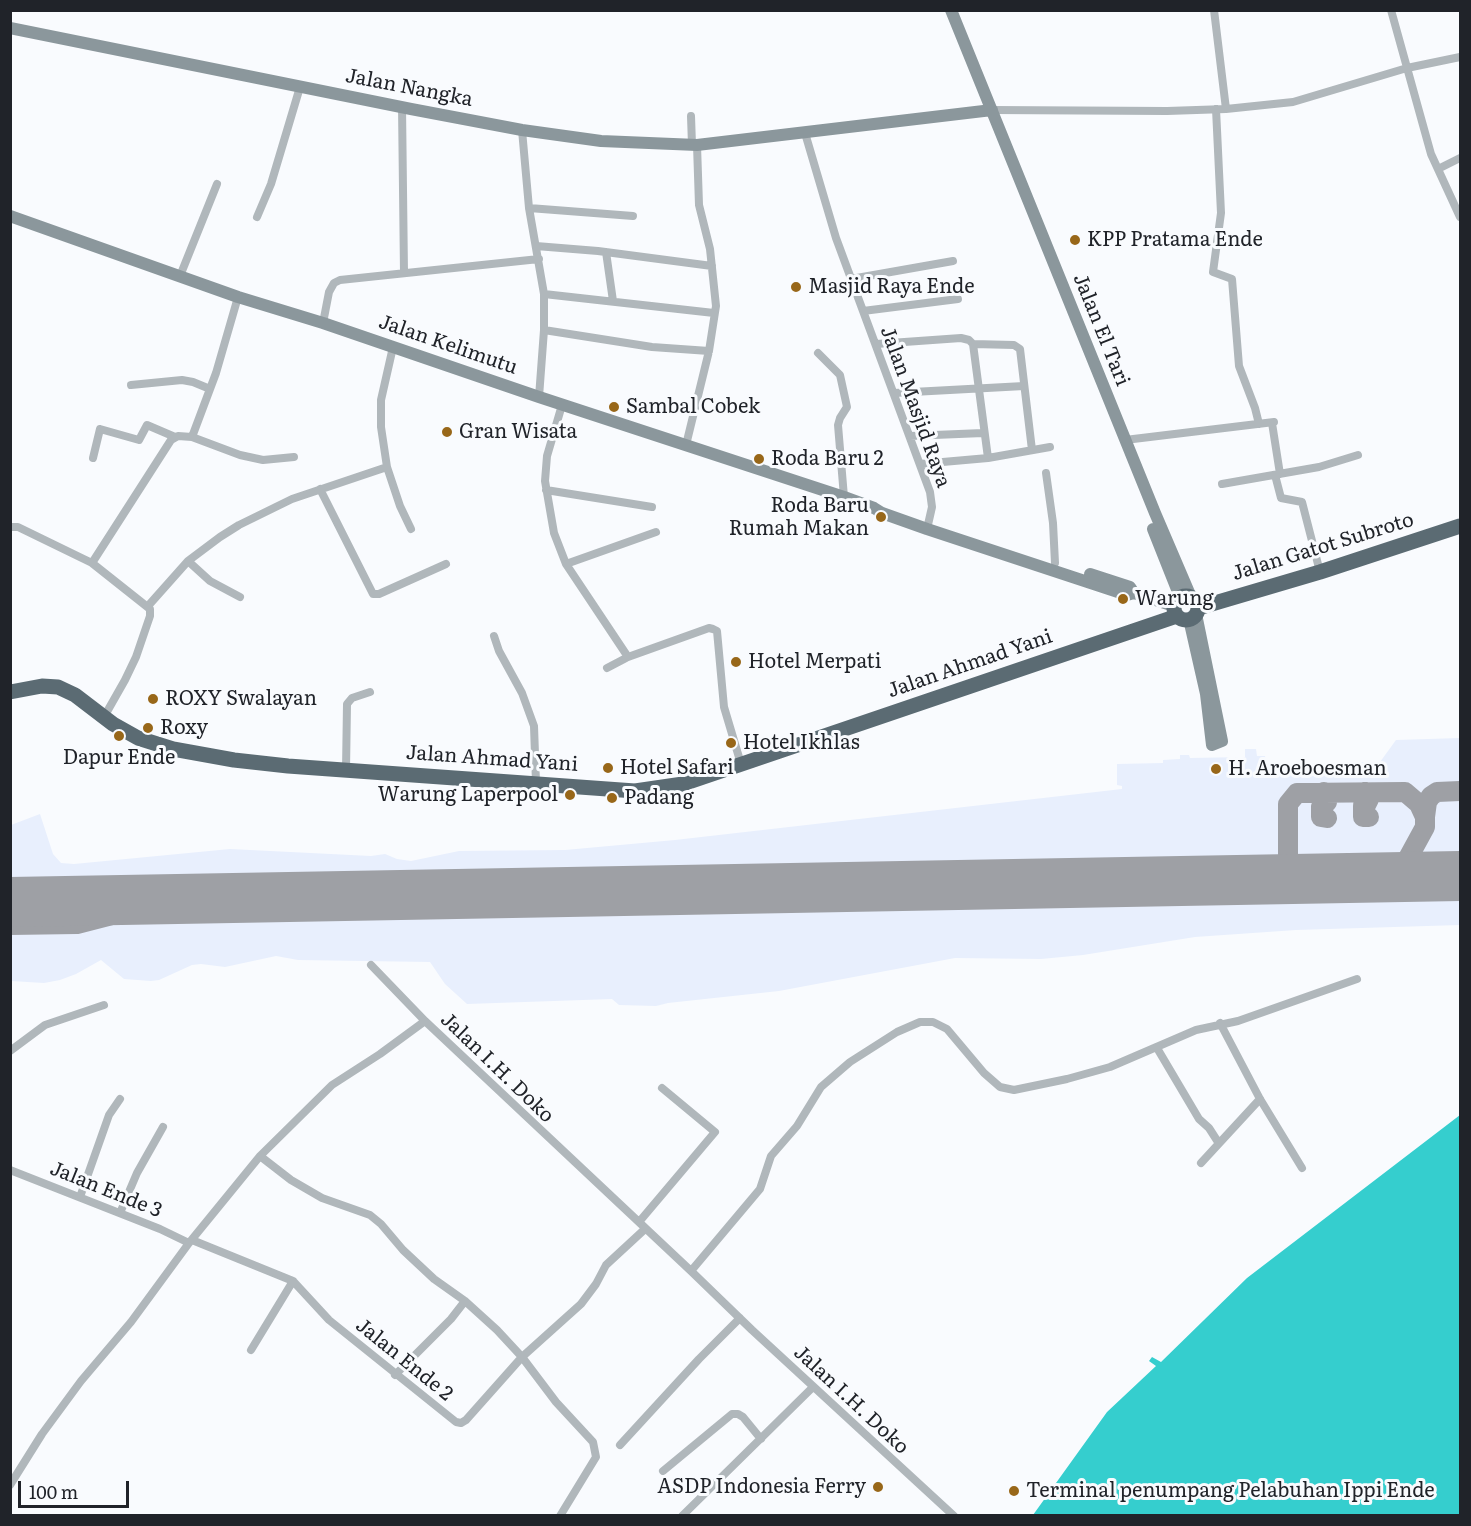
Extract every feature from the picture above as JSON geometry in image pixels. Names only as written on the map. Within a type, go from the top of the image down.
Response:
[{"type":"highway","name":"Jalan Gatot Subroto","points":[[1187,608],[1320,572],[1461,526]]},
{"type":"highway","name":"Jalan Ahmad Yani","points":[[10,692],[42,686],[58,687],[75,695],[104,717],[138,738],[189,753],[261,764],[620,791],[651,790],[683,784],[1187,608]]},
{"type":"street","name":"Jalan El Tari","points":[[943,10],[987,111]]},
{"type":"street","name":"Jalan El Tari","points":[[951,10],[1006,161],[1086,353],[1187,608]]},
{"type":"street","points":[[1214,10],[1221,109],[1221,213],[1213,272],[1232,279],[1239,366],[1259,424]]},
{"type":"street","points":[[1391,10],[1425,134],[1438,170],[1461,217]]},
{"type":"street","name":"Jalan Nangka","points":[[10,28],[522,130],[601,141],[694,145],[987,111]]},
{"type":"street","points":[[987,111],[1221,109],[1293,102],[1407,68],[1461,57]]},
{"type":"street","points":[[257,217],[272,184],[300,87]]},
{"type":"street","points":[[402,106],[404,273]]},
{"type":"street","points":[[686,445],[709,351],[716,289],[699,204],[691,116]]},
{"type":"street","points":[[522,130],[528,208],[544,294],[539,397]]},
{"type":"street","name":"Jalan Masjid Raya","points":[[805,133],[836,238],[930,492],[932,507],[928,525]]},
{"type":"street","points":[[1438,170],[1461,158]]},
{"type":"street","points":[[180,276],[217,184]]},
{"type":"street","points":[[528,208],[633,216]]},
{"type":"street","name":"Jalan Kelimutu","points":[[10,216],[238,297],[323,323],[874,508],[884,507],[928,525]]},
{"type":"street","points":[[536,246],[606,252],[712,266]]},
{"type":"street","points":[[606,252],[613,301]]},
{"type":"street","points":[[323,323],[329,292],[334,283],[340,280],[539,260]]},
{"type":"street","points":[[851,279],[953,261]]},
{"type":"street","points":[[544,294],[714,313]]},
{"type":"street","points":[[192,437],[210,389],[238,297]]},
{"type":"street","points":[[863,311],[958,300]]},
{"type":"street","points":[[544,330],[627,343],[709,351]]},
{"type":"street","points":[[876,344],[962,338],[973,344],[988,458]]},
{"type":"street","points":[[973,344],[1018,347],[1032,450]]},
{"type":"street","points":[[393,347],[381,400],[381,427],[387,467],[400,506],[411,529]]},
{"type":"street","points":[[818,353],[840,375],[848,406],[838,425],[844,497]]},
{"type":"street","name":"Jalan El Tari","points":[[1086,353],[1125,440],[1187,608]]},
{"type":"street","points":[[131,385],[182,380],[210,389]]},
{"type":"street","points":[[894,393],[1024,386]]},
{"type":"street","points":[[562,405],[547,456],[546,490],[554,533],[566,564],[628,657]]},
{"type":"street","points":[[1125,440],[1273,422],[1281,498],[1302,502],[1320,572]]},
{"type":"street","points":[[93,458],[100,429],[139,440],[147,425],[175,437],[192,437],[240,455],[263,460],[294,457]]},
{"type":"street","points":[[910,436],[983,433]]},
{"type":"street","points":[[92,563],[175,437]]},
{"type":"street","points":[[920,464],[988,458],[1050,447]]},
{"type":"street","points":[[1222,484],[1319,467],[1358,455]]},
{"type":"street","points":[[148,606],[188,561],[239,525],[292,499],[387,467]]},
{"type":"street","points":[[1046,473],[1053,523],[1055,563]]},
{"type":"street","points":[[320,489],[373,594],[379,594],[446,564]]},
{"type":"street","points":[[546,490],[652,507]]},
{"type":"street","points":[[13,525],[92,563],[148,606],[151,612],[136,657],[121,689],[104,717]]},
{"type":"street","points":[[928,525],[1130,587],[1134,593]]},
{"type":"street","points":[[928,525],[1128,595],[1134,593],[1187,608],[1202,659],[1206,694],[1217,743]]},
{"type":"street","points":[[566,564],[657,532]]},
{"type":"street","points":[[188,561],[219,587],[240,597]]},
{"type":"street","points":[[607,668],[628,657],[709,628],[717,631],[724,707],[741,764]]},
{"type":"street","points":[[494,636],[499,651],[522,693],[534,726],[536,783]]},
{"type":"street","points":[[346,770],[347,704],[352,698],[370,692]]},
{"type":"street","points":[[370,965],[425,1021]]},
{"type":"street","points":[[691,1271],[760,1189],[771,1156],[797,1126],[821,1087],[850,1062],[897,1032],[920,1022],[933,1023],[947,1029],[984,1073],[1000,1087],[1014,1090],[1110,1067],[1196,1030],[1238,1020],[1357,979]]},
{"type":"street","points":[[10,1051],[45,1025],[104,1005]]},
{"type":"street","name":"Jalan I.H. Doko","points":[[10,1485],[68,1398],[131,1322],[260,1156],[332,1085],[425,1021],[813,1387],[954,1515]]},
{"type":"street","points":[[1220,1023],[1260,1099],[1302,1168]]},
{"type":"street","points":[[1157,1048],[1199,1119],[1209,1128],[1218,1142]]},
{"type":"street","name":"Jalan Ende 2","points":[[191,1242],[293,1281],[328,1320],[395,1375],[456,1422],[461,1423],[522,1357],[581,1304],[596,1284],[606,1265],[642,1226],[715,1132],[662,1088]]},
{"type":"street","points":[[80,1197],[109,1115],[120,1099]]},
{"type":"street","points":[[1201,1163],[1260,1099]]},
{"type":"street","points":[[120,1213],[137,1173],[164,1127]]},
{"type":"street","points":[[260,1156],[291,1180],[322,1198],[370,1215],[434,1279],[465,1301],[522,1357],[556,1402],[593,1442],[596,1449],[596,1457],[560,1515]]},
{"type":"street","name":"Jalan Ende 3","points":[[10,1170],[191,1242]]},
{"type":"street","points":[[251,1350],[293,1281]]},
{"type":"street","points":[[395,1375],[451,1319],[465,1301]]},
{"type":"street","points":[[620,1445],[740,1318]]},
{"type":"street","points":[[682,1515],[813,1387]]},
{"type":"street","points":[[663,1472],[732,1414],[743,1417],[761,1439]]},
{"type":"shaded area","points":[[1460,738],[1460,925],[1296,930],[1195,937],[1083,955],[1041,959],[955,958],[779,991],[656,1006],[619,1005],[612,999],[467,1004],[445,984],[430,962],[298,960],[276,956],[225,967],[192,965],[159,980],[151,981],[124,979],[101,960],[60,980],[44,983],[11,981],[11,825],[40,814],[53,854],[61,863],[74,864],[230,849],[371,856],[385,854],[411,861],[459,851],[565,850],[675,840],[1122,789],[1122,786],[1117,785],[1117,764],[1163,763],[1163,760],[1180,759],[1180,755],[1189,755],[1190,758],[1245,757],[1245,749],[1256,749],[1257,756],[1265,756],[1266,764],[1380,762],[1396,740]]},
{"type":"water","points":[[1460,1115],[1460,1515],[1033,1515],[1107,1412],[1156,1366],[1149,1361],[1152,1357],[1161,1362],[1247,1278]]},
{"type":"taxiway","points":[[1425,817],[1427,802],[1431,796],[1437,792],[1460,791]]},
{"type":"taxiway","points":[[1324,792],[1327,802],[1321,807],[1321,817],[1327,818]]},
{"type":"taxiway","points":[[1365,792],[1369,799],[1363,806],[1363,817],[1369,817]]},
{"type":"taxiway","points":[[1268,879],[1280,875],[1288,860],[1288,804],[1297,793],[1405,792],[1419,804],[1425,817],[1425,827],[1401,871],[1387,877]]},
{"type":"taxiway","points":[[1288,860],[1293,873],[1303,879]]},
{"type":"taxiway","points":[[10,925],[77,924],[174,899]]},
{"type":"runway","points":[[10,902],[1460,876]]},
{"type":"place","name":"KPP Pratama Ende","points":[[1075,240]]},
{"type":"place","name":"Masjid Raya Ende","points":[[796,287]]},
{"type":"place","name":"Sambal Cobek","points":[[614,407]]},
{"type":"place","name":"Gran Wisata","points":[[447,432]]},
{"type":"place","name":"Roda Baru 2","points":[[759,459]]},
{"type":"place","name":"Roda Baru Rumah Makan","points":[[881,517]]},
{"type":"place","name":"Warung","points":[[1123,599]]},
{"type":"place","name":"Hotel Merpati","points":[[736,662]]},
{"type":"place","name":"ROXY Swalayan","points":[[153,699]]},
{"type":"place","name":"Roxy","points":[[148,728]]},
{"type":"place","name":"Dapur Ende","points":[[119,736]]},
{"type":"place","name":"Hotel Ikhlas","points":[[731,743]]},
{"type":"place","name":"Hotel Safari","points":[[608,768]]},
{"type":"place","name":"H. Aroeboesman","points":[[1216,769]]},
{"type":"place","name":"Warung Laperpool","points":[[570,795]]},
{"type":"place","name":"Padang","points":[[612,798]]},
{"type":"place","name":"ASDP Indonesia Ferry","points":[[878,1487]]},
{"type":"place","name":"Terminal penumpang Pelabuhan Ippi Ende","points":[[1014,1491]]}]
